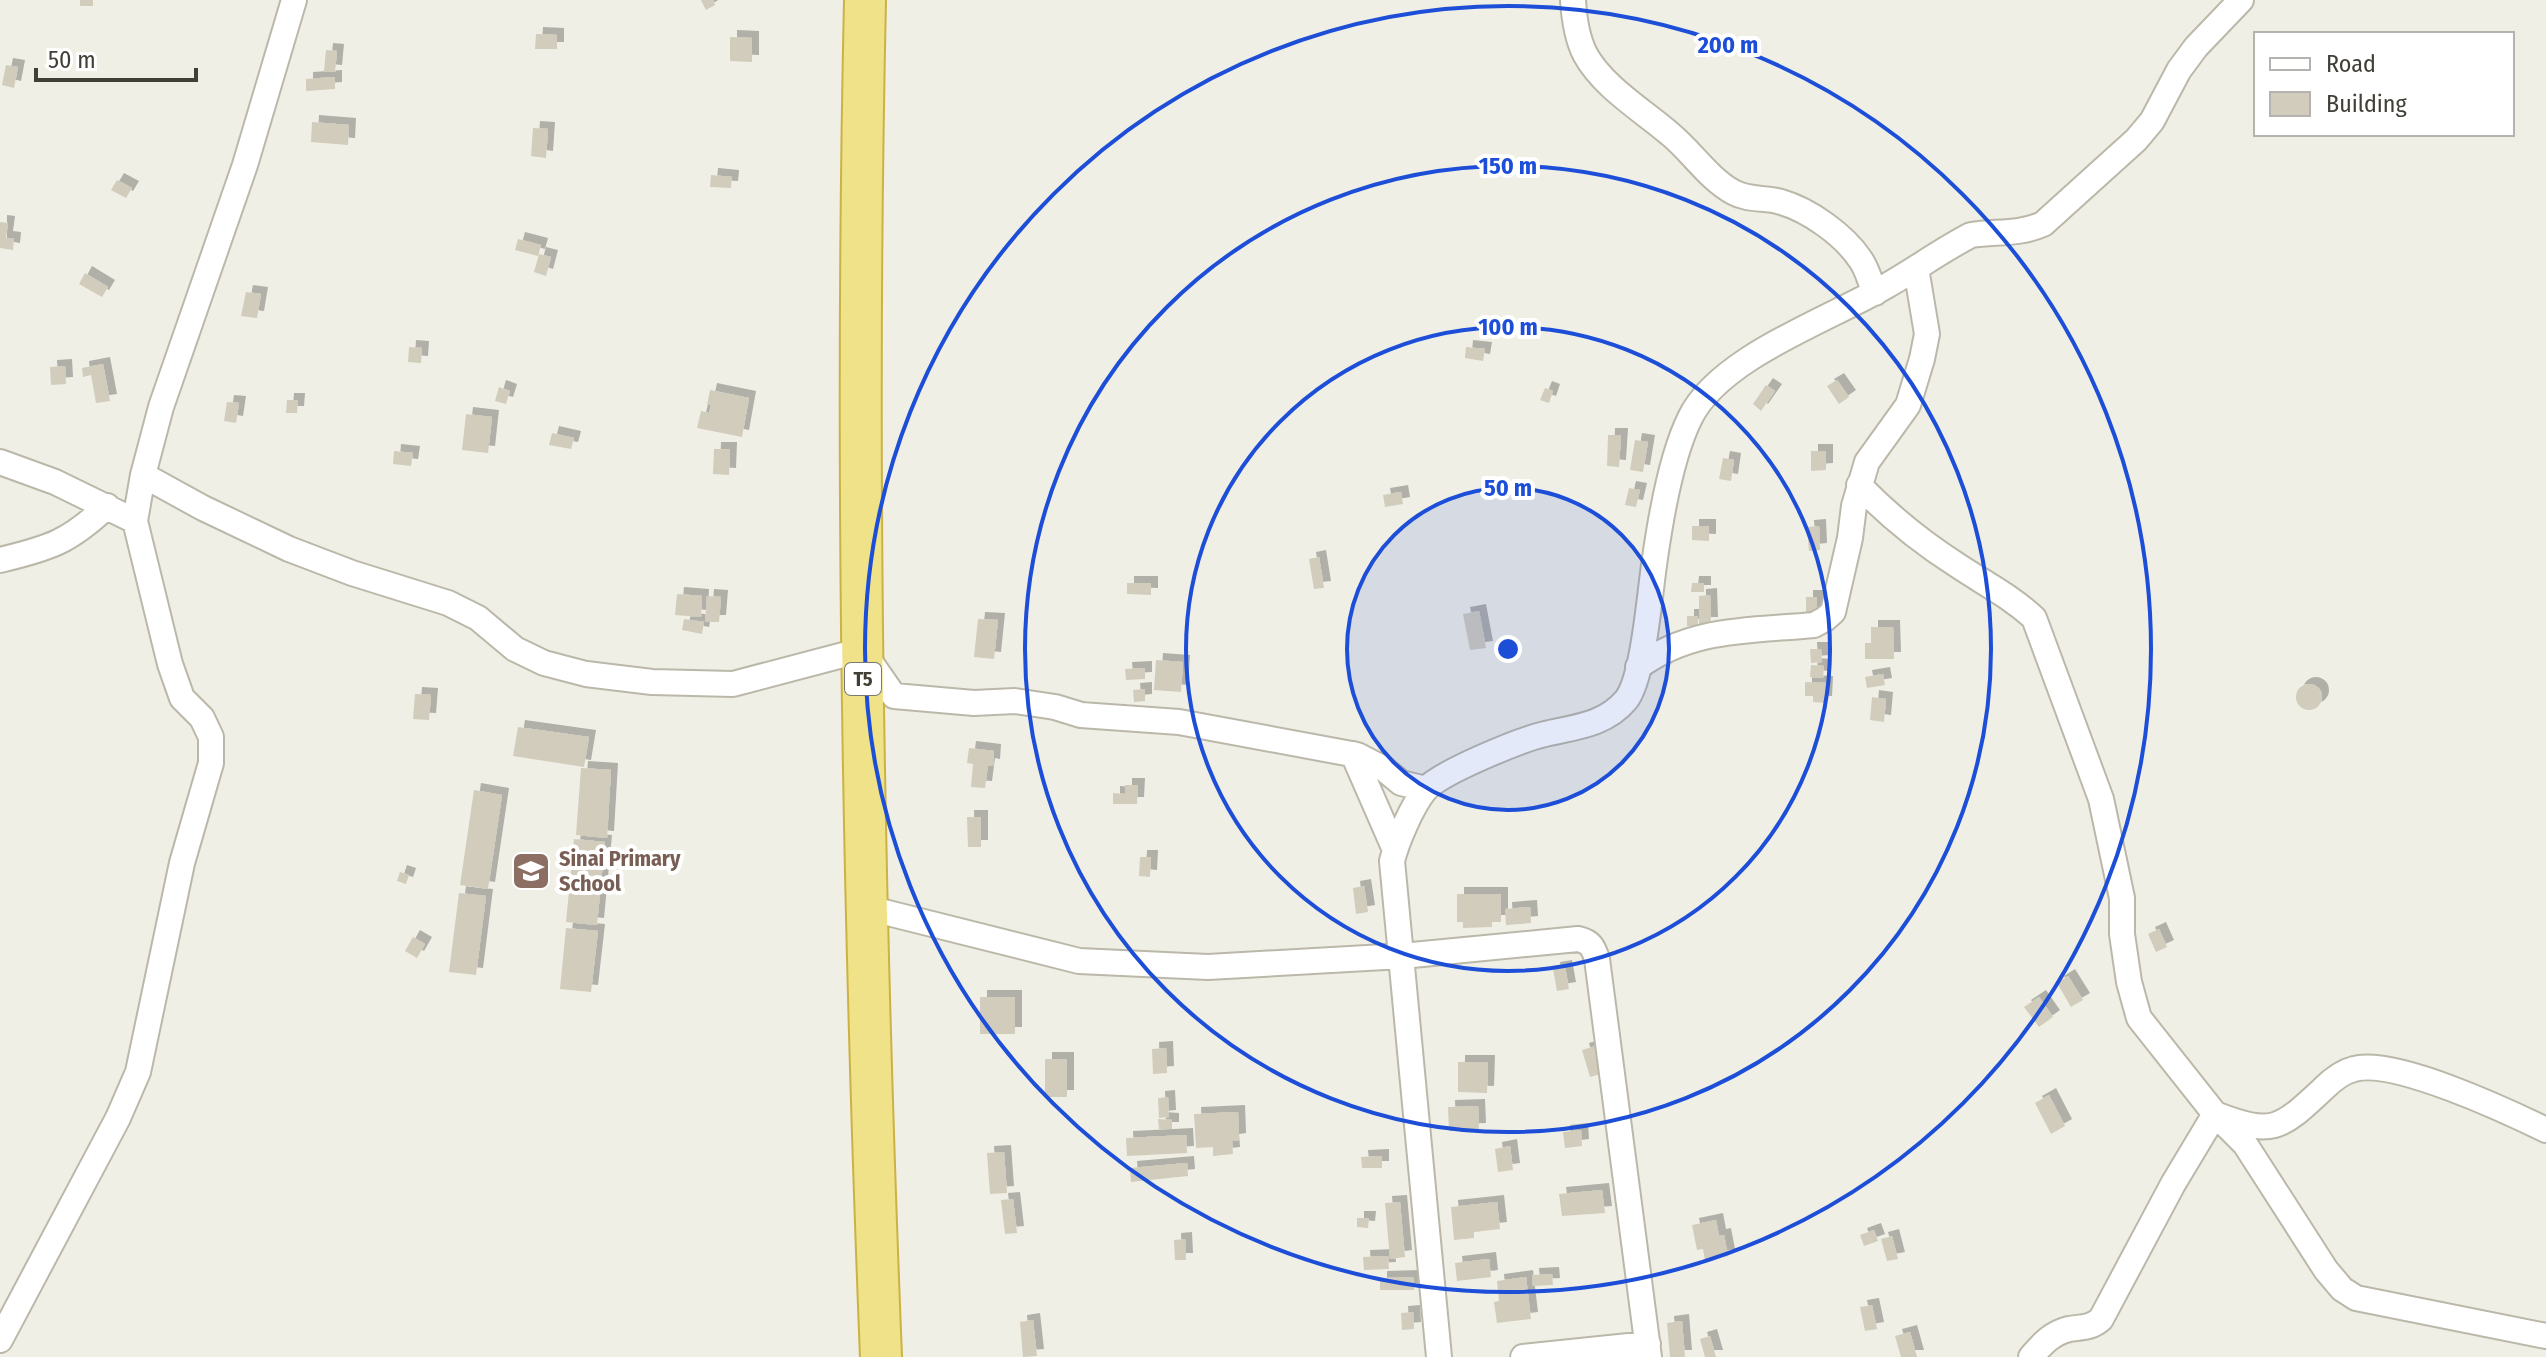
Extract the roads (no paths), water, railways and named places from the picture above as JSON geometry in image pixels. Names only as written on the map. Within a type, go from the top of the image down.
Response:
[{"type":"highway","name":"T5","points":[[865,0],[861,304],[862,650],[881,1357]]},
{"type":"street","points":[[0,1340],[118,1118],[138,1072],[182,863],[211,763],[211,737],[202,718],[182,698],[170,664],[135,521],[143,475],[161,407],[245,165],[294,0]]},
{"type":"street","points":[[1573,0],[1574,17],[1585,54],[1622,95],[1672,135],[1708,172],[1734,193],[1757,200],[1780,201],[1808,214],[1848,244],[1862,261],[1875,293]]},
{"type":"street","points":[[1439,1357],[1392,861],[1426,789],[1494,751],[1542,734],[1584,726],[1609,717],[1629,697],[1638,667],[1661,517],[1690,417],[1714,383],[1765,350],[1875,293],[1971,235],[2028,231],[2057,213],[2136,140],[2152,121],[2179,70],[2196,47],[2241,0]]},
{"type":"street","points":[[1638,667],[1666,649],[1707,634],[1814,625],[1833,612],[1859,485],[1867,462],[1908,405],[1919,373],[1927,334],[1916,268]]},
{"type":"street","points":[[0,462],[55,482],[135,521]]},
{"type":"street","points":[[143,475],[289,549],[352,573],[448,603],[478,618],[515,649],[544,663],[586,674],[652,682],[733,684],[862,650],[894,696],[974,703],[1015,701],[1055,707],[1081,715],[1179,722],[1353,754],[1368,759],[1401,783],[1426,789]]},
{"type":"street","points":[[1859,485],[1887,514],[1957,565],[2015,600],[2034,618],[2101,799],[2122,898],[2122,934],[2129,982],[2139,1018],[2215,1114],[2245,1144],[2326,1270],[2342,1289],[2356,1298],[2546,1336]]},
{"type":"street","points":[[0,560],[61,542],[82,530],[107,506]]},
{"type":"street","points":[[1353,754],[1395,850]]},
{"type":"street","points":[[868,908],[1079,961],[1208,967],[1402,956],[1578,939],[1592,945],[1597,959],[1648,1351],[1523,1357]]},
{"type":"street","points":[[2215,1114],[2254,1127],[2265,1128],[2284,1123],[2333,1080],[2354,1069],[2375,1068],[2400,1072],[2505,1111],[2546,1130]]},
{"type":"street","points":[[2031,1357],[2045,1340],[2065,1330],[2085,1328],[2101,1319],[2173,1184],[2215,1114]]},
{"type":"place","name":"Sinai Primary School","points":[[531,871]]}]
